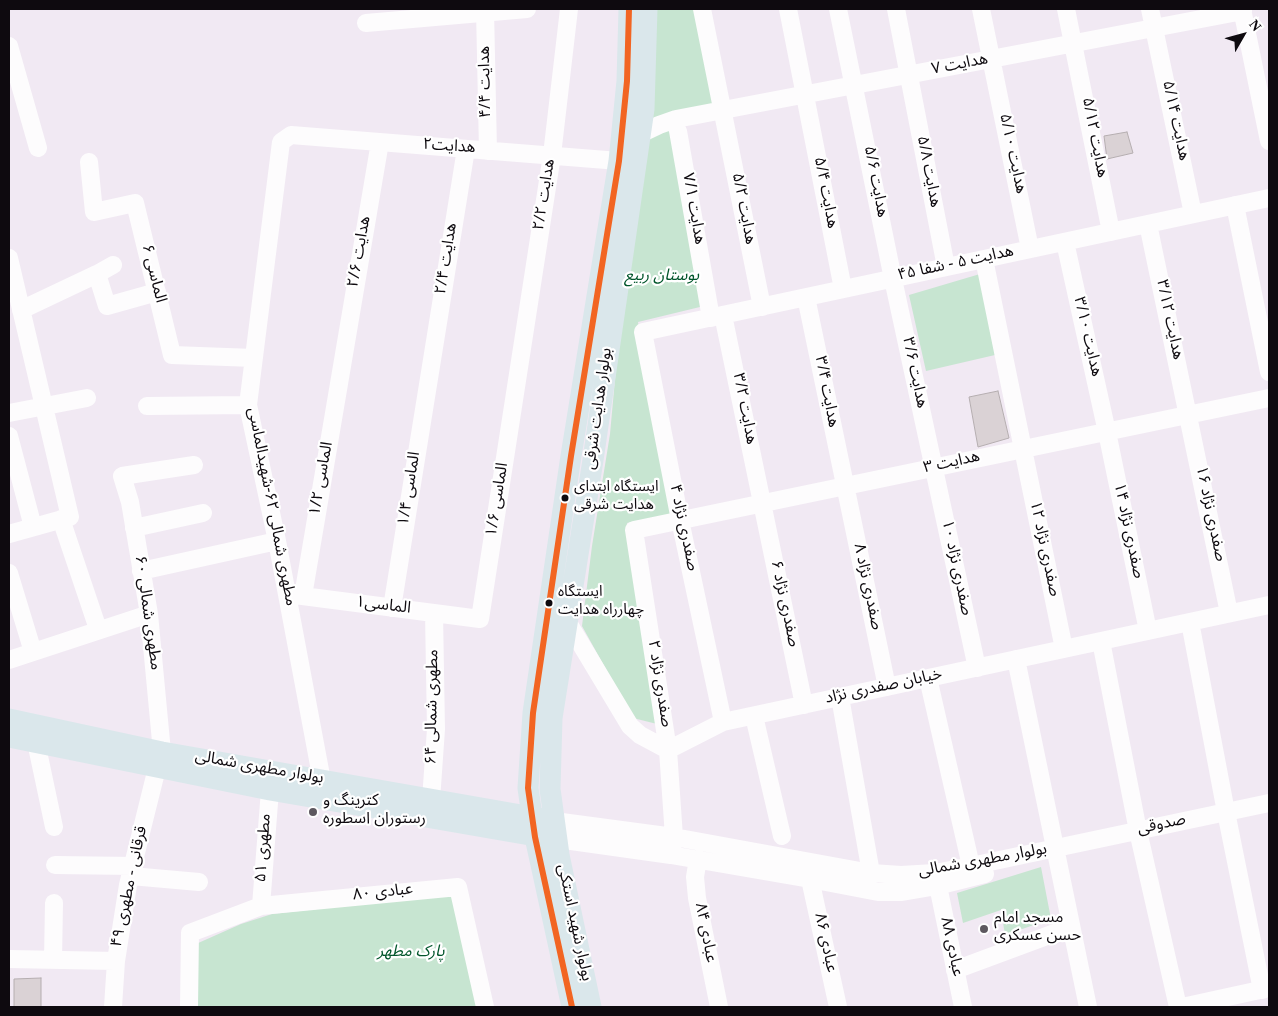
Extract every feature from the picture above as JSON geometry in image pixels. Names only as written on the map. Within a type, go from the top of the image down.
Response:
[{"type":"main road","name":"بولوار هدایت شرقی","points":[[533,827],[528,788],[533,713],[571,456],[619,161],[627,81],[629,9]]},
{"type":"main road","name":"بولوار هدایت شرقی","points":[[555,830],[550,790],[552,718],[592,468],[644,109],[647,9]]},
{"type":"main road","name":"بولوار مطهری شمالی","points":[[9,719],[36,734],[159,760],[270,790],[555,830]]},
{"type":"main road","name":"بولوار مطهری شمالی","points":[[9,737],[36,734]]},
{"type":"main road","name":"بولوار مطهری شمالی","points":[[159,760],[322,781],[431,800],[533,827]]},
{"type":"main road","name":"بولوار شهید استکی","points":[[533,827],[572,1007]]},
{"type":"main road","name":"بولوار شهید استکی","points":[[555,830],[591,1007]]},
{"type":"street","points":[[366,23],[392,15],[527,9]]},
{"type":"street","name":"هدایت ۲/۲","points":[[517,380],[552,155],[569,9]]},
{"type":"street","name":"هدایت ۵/۲","points":[[702,9],[762,307]]},
{"type":"street","name":"هدایت ۵/۴","points":[[788,9],[843,289]]},
{"type":"street","name":"هدایت ۵/۶","points":[[838,9],[893,278]]},
{"type":"street","name":"هدایت ۵/۸","points":[[896,9],[946,267]]},
{"type":"street","name":"هدایت ۵/۱۰","points":[[981,9],[1030,249]]},
{"type":"street","name":"هدایت ۵/۱۲","points":[[1066,9],[1111,232]]},
{"type":"street","name":"هدایت ۵/۱۴","points":[[1150,9],[1193,214]]},
{"type":"street","points":[[1242,10],[1269,141]]},
{"type":"street","name":"هدایت ۷","points":[[640,134],[659,125],[677,125],[723,112],[1242,10]]},
{"type":"street","name":"هدایت ۴/۴","points":[[485,11],[488,150]]},
{"type":"street","points":[[9,46],[38,148]]},
{"type":"street","name":"هدایت ۷","points":[[644,109],[677,125]]},
{"type":"street","name":"هدایت ۷/۱","points":[[677,125],[717,316]]},
{"type":"street","name":"هدایت۲","points":[[281,142],[291,135],[619,161]]},
{"type":"street","name":"مطهری شمالی ۶۲-شهیدالماسی","points":[[281,142],[248,405],[277,541],[295,595],[322,781]]},
{"type":"street","name":"هدایت ۲/۶","points":[[342,362],[380,142]]},
{"type":"street","name":"هدایت ۲/۴","points":[[430,370],[466,149]]},
{"type":"street","name":"الماسی ۶","points":[[89,162],[94,212],[135,203],[172,355],[254,358]]},
{"type":"street","name":"هدایت ۵ - شفا ۴۵","points":[[643,332],[1269,198]]},
{"type":"street","points":[[1235,205],[1265,327],[1269,372]]},
{"type":"street","name":"هدایت ۳/۱۲","points":[[1148,224],[1189,415]]},
{"type":"street","name":"هدایت ۳/۱۰","points":[[1065,242],[1107,432]]},
{"type":"street","points":[[9,258],[44,406],[65,518],[98,629]]},
{"type":"street","name":"صفدری نژاد ۱۲","points":[[984,259],[1064,649]]},
{"type":"street","points":[[21,310],[113,265]]},
{"type":"street","points":[[97,274],[106,306],[157,292]]},
{"type":"street","name":"هدایت ۳/۶","points":[[893,278],[933,468]]},
{"type":"street","name":"هدایت ۳/۴","points":[[806,297],[844,486]]},
{"type":"street","name":"هدایت ۳/۲","points":[[717,316],[762,504]]},
{"type":"street","name":"صفدری نژاد ۴","points":[[643,332],[680,520],[723,722]]},
{"type":"street","name":"الماسی ۱/۲","points":[[295,595],[342,362]]},
{"type":"street","name":"الماسی ۱/۴","points":[[392,608],[430,370]]},
{"type":"street","name":"الماسی ۱/۶","points":[[480,619],[517,380]]},
{"type":"street","points":[[9,413],[87,398]]},
{"type":"street","name":"هدایت ۳","points":[[634,530],[1269,398]]},
{"type":"street","points":[[146,406],[248,405]]},
{"type":"street","name":"صفدری نژاد ۱۶","points":[[1189,415],[1229,613]]},
{"type":"street","name":"صفدری نژاد ۱۴","points":[[1107,432],[1148,631]]},
{"type":"street","points":[[9,436],[33,527]]},
{"type":"street","name":"مطهری شمالی ۶۰","points":[[159,760],[149,614],[130,502],[122,476],[194,465]]},
{"type":"street","name":"صفدری نژاد ۱۰","points":[[933,468],[977,668]]},
{"type":"street","name":"صفدری نژاد ۸","points":[[844,486],[887,687]]},
{"type":"street","name":"صفدری نژاد ۶","points":[[762,504],[804,705]]},
{"type":"street","points":[[134,528],[203,513]]},
{"type":"street","points":[[9,534],[65,518]]},
{"type":"street","name":"صفدری نژاد ۲","points":[[634,530],[668,750],[674,837],[671,855]]},
{"type":"street","points":[[142,571],[277,541]]},
{"type":"street","points":[[9,573],[33,652]]},
{"type":"street","name":"الماسی۱","points":[[295,595],[480,619]]},
{"type":"street","name":"خیابان صفدری نژاد","points":[[668,750],[723,722],[1269,605]]},
{"type":"street","points":[[9,660],[98,629],[149,614]]},
{"type":"street","name":"مطهری شمالی ۶۴","points":[[431,800],[436,729],[434,614]]},
{"type":"street","points":[[567,621],[630,726],[640,735],[668,750]]},
{"type":"street","points":[[1182,1007],[1234,1002],[1266,989],[1226,812],[1190,622]]},
{"type":"street","points":[[1101,641],[1138,831],[1178,1007]]},
{"type":"street","points":[[1016,659],[1088,1007]]},
{"type":"street","points":[[928,678],[971,866]]},
{"type":"street","points":[[840,697],[871,873]]},
{"type":"street","points":[[754,716],[782,836]]},
{"type":"street","points":[[36,734],[54,827]]},
{"type":"street","name":"قرقانی - مطهری ۴۹","points":[[114,1007],[116,961],[133,871],[159,760]]},
{"type":"street","name":"مطهری ۵۱","points":[[261,906],[270,790]]},
{"type":"street","name":"صدوقی","points":[[1055,849],[1269,803]]},
{"type":"street","name":"بولوار مطهری شمالی","points":[[555,830],[674,837],[871,873],[936,879],[1034,864],[1055,849]]},
{"type":"street","name":"بولوار مطهری شمالی","points":[[555,830],[671,855],[810,878],[878,892],[902,892],[971,866],[1055,849]]},
{"type":"street","name":"عبادی ۸۴","points":[[698,859],[695,876],[696,898],[719,1007]]},
{"type":"street","points":[[55,865],[133,871],[199,882]]},
{"type":"street","name":"عبادی ۸۶","points":[[810,878],[838,1007]]},
{"type":"street","name":"عبادی ۸۸","points":[[936,879],[963,1007]]},
{"type":"street","name":"عبادی ۸۰","points":[[189,1007],[190,933],[261,906],[458,886],[485,1007]]},
{"type":"street","points":[[52,960],[54,903]]},
{"type":"street","points":[[955,970],[1071,927]]},
{"type":"street","points":[[9,960],[116,961]]},
{"type":"green space","name":"بوستان ربیع","points":[[657,9],[695,9],[715,103],[670,129],[704,306],[638,322],[672,514],[627,523],[661,725],[633,718],[582,626],[592,546],[610,434],[623,292]]},
{"type":"green space","points":[[980,274],[995,355],[926,371],[909,295]]},
{"type":"green space","points":[[1041,867],[1051,919],[1005,935],[1001,910],[963,923],[957,893]]},
{"type":"green space","name":"پارک مطهر","points":[[454,894],[477,1007],[196,1007],[196,944],[241,924],[272,914]]},
{"type":"building","points":[[1127,132],[1133,153],[1107,159],[1104,136]]},
{"type":"building","points":[[998,391],[1009,438],[978,447],[969,397]]},
{"type":"building","points":[[41,978],[41,1007],[14,1007],[14,979]]},
{"type":"transit line","points":[[572,1007],[535,837],[528,788],[533,713],[571,456],[619,161],[627,81],[629,9]]},
{"type":"place","name":"ایستگاه ابتدای هدایت شرقی","points":[[565,498]]},
{"type":"place","name":"ایستگاه چهارراه هدایت","points":[[549,603]]},
{"type":"place","name":"کترینگ و رستوران اسطوره","points":[[313,812]]},
{"type":"place","name":"مسجد امام حسن عسکری","points":[[984,929]]}]
